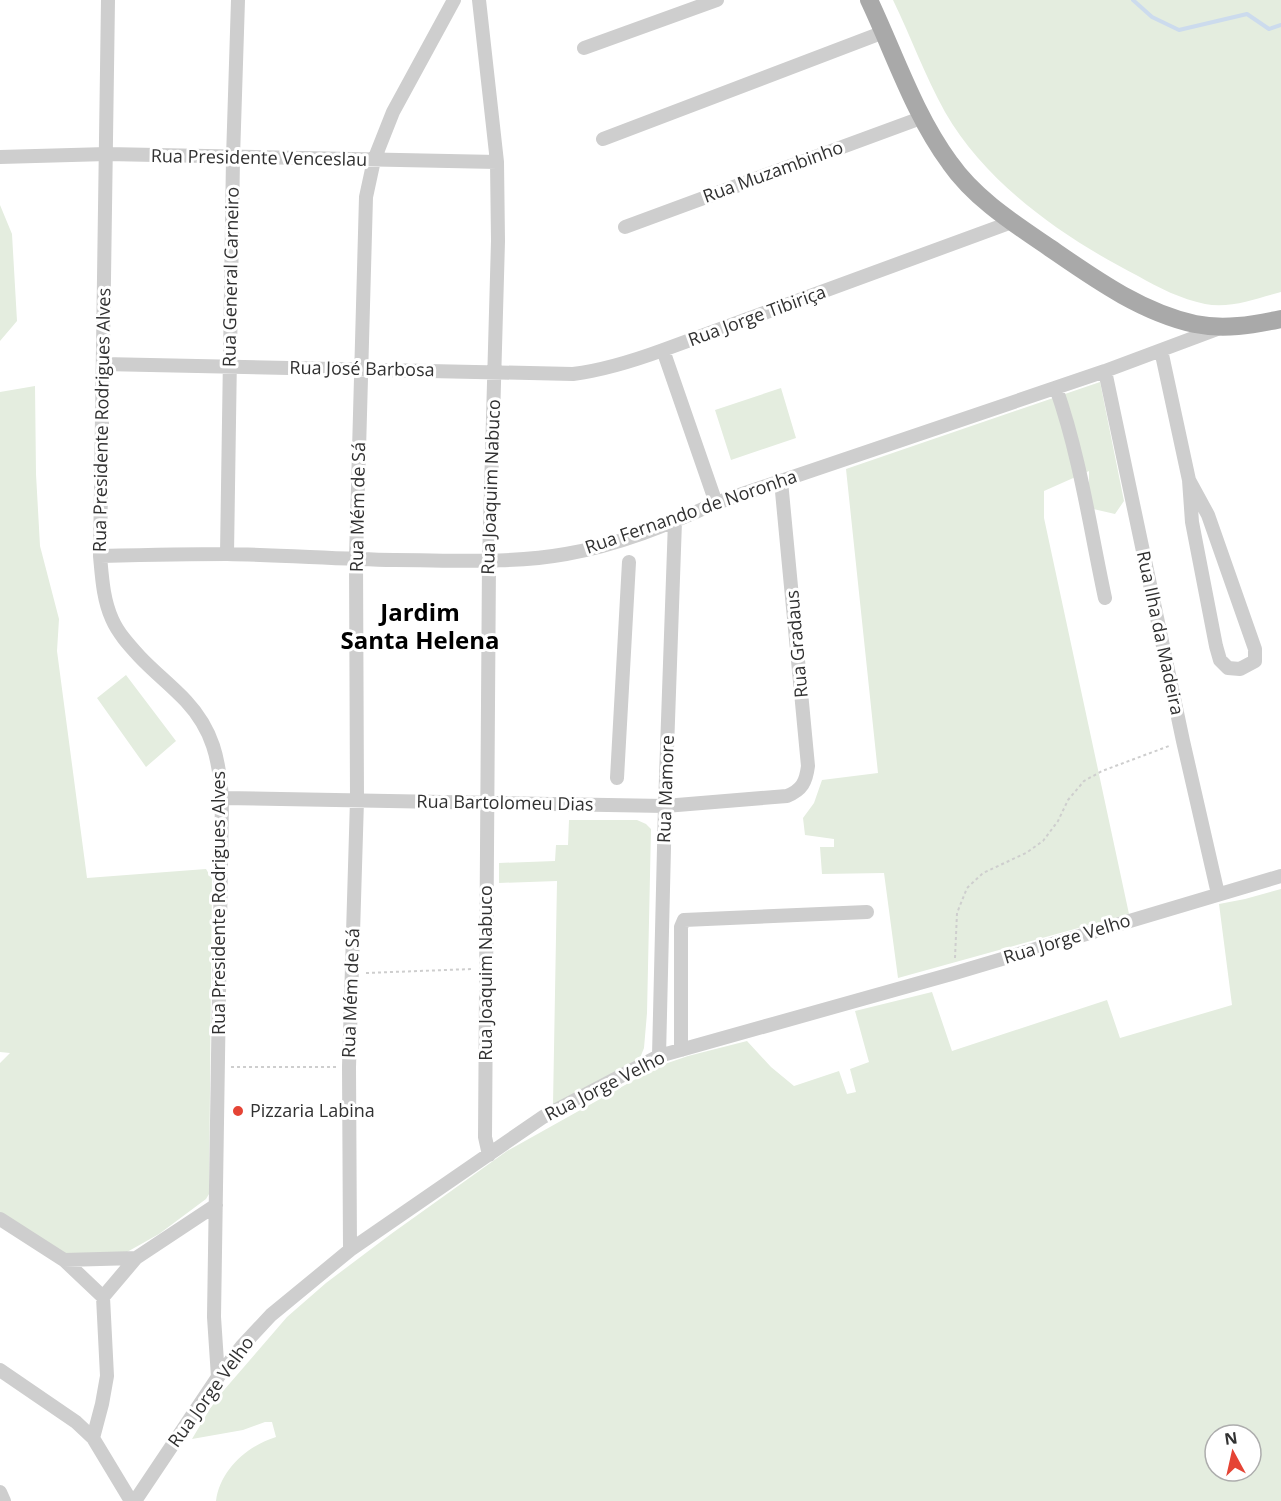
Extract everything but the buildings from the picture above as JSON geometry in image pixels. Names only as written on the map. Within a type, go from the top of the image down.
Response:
[{"type":"main road","points":[[869,0],[921,118],[950,165],[975,191],[1012,222],[1110,289],[1166,315],[1195,324],[1222,327],[1253,325],[1281,319]]},
{"type":"street","name":"Rua Presidente Rodrigues Alves","points":[[108,0],[99,556],[103,587],[113,621],[140,656],[186,701],[201,721],[210,737],[219,764],[222,798],[214,1317],[218,1377]]},
{"type":"street","name":"Rua General Carneiro","points":[[227,554],[233,158],[238,0]]},
{"type":"street","name":"Rua Mém de Sá","points":[[350,1250],[349,1068],[357,800],[356,559],[366,197],[374,160],[393,112],[454,0]]},
{"type":"street","name":"Rua Joaquim Nabuco","points":[[479,0],[497,162],[498,241],[489,561],[486,803],[486,1137],[489,1155]]},
{"type":"street","points":[[584,48],[717,0]]},
{"type":"street","points":[[603,139],[884,32]]},
{"type":"street","name":"Rua Muzambinho","points":[[625,227],[921,118]]},
{"type":"street","name":"Rua Presidente Venceslau","points":[[0,157],[107,154],[497,162]]},
{"type":"street","name":"Rua Jorge Tibiriça","points":[[495,372],[573,374],[617,366],[1012,222]]},
{"type":"street","name":"Rua Fernando de Noronha","points":[[99,556],[227,554],[489,561],[593,549],[675,521],[716,503],[1105,371],[1222,327]]},
{"type":"street","points":[[663,350],[716,503]]},
{"type":"street","points":[[1161,350],[1189,480],[1192,522],[1220,660],[1228,668],[1240,669],[1255,662],[1255,649],[1208,515],[1189,480]]},
{"type":"street","name":"Rua José Barbosa","points":[[103,364],[495,372]]},
{"type":"street","name":"Rua Ilha da Madeira","points":[[1105,371],[1183,741],[1218,894]]},
{"type":"street","points":[[1056,388],[1066,415],[1105,598]]},
{"type":"street","name":"Rua Gradaus","points":[[782,481],[808,766],[803,786],[797,792],[787,796]]},
{"type":"street","name":"Rua Mamore","points":[[659,1056],[675,521]]},
{"type":"street","points":[[617,778],[630,562]]},
{"type":"street","name":"Rua Bartolomeu Dias","points":[[222,798],[665,806],[787,796]]},
{"type":"street","name":"Rua Jorge Velho","points":[[133,1501],[218,1377],[242,1346],[271,1315],[350,1250],[543,1117],[659,1056],[955,973],[1281,876]]},
{"type":"street","points":[[681,1050],[681,927],[684,920],[867,912]]},
{"type":"street","points":[[93,1438],[107,1376],[103,1298],[136,1258],[216,1205]]},
{"type":"street","points":[[0,1219],[64,1260],[103,1298]]},
{"type":"street","points":[[64,1260],[136,1258]]},
{"type":"street","points":[[0,1370],[76,1422],[93,1438],[133,1501]]},
{"type":"street","points":[[0,1492],[4,1501]]},
{"type":"path","points":[[955,973],[957,913],[968,888],[983,873],[1026,853],[1043,841],[1058,821],[1068,800],[1084,781],[1102,771],[1183,741]]},
{"type":"path","points":[[351,974],[486,969]]},
{"type":"path","points":[[219,1067],[349,1068]]},
{"type":"shaded area","points":[[893,0],[1281,0],[1281,292],[1224,305],[1205,304],[1187,299],[1162,289],[1110,261],[1055,227],[1005,186],[962,138],[938,98]]},
{"type":"shaded area","points":[[0,205],[12,234],[17,321],[0,341]]},
{"type":"shaded area","points":[[1100,382],[1124,501],[1115,514],[1089,508],[1089,471],[1044,491],[1044,518],[1129,914],[898,978],[884,873],[822,874],[820,847],[834,847],[834,839],[805,835],[803,818],[814,803],[822,780],[878,773],[846,469]]},
{"type":"shaded area","points":[[35,386],[40,546],[59,619],[57,651],[87,878],[206,869],[212,879],[209,1194],[206,1199],[159,1234],[127,1252],[64,1260],[0,1219],[0,1063],[10,1053],[0,1052],[0,392]]},
{"type":"shaded area","points":[[781,388],[796,438],[731,460],[715,410]]},
{"type":"shaded area","points":[[126,675],[176,741],[146,767],[97,698]]},
{"type":"shaded area","points":[[569,820],[637,820],[651,829],[647,1013],[644,1048],[636,1063],[553,1105],[557,881],[499,883],[499,863],[555,861],[556,845],[568,845]]},
{"type":"shaded area","points":[[1281,889],[1281,1501],[216,1501],[223,1479],[237,1461],[255,1446],[276,1437],[272,1422],[265,1422],[243,1430],[192,1439],[224,1390],[287,1317],[326,1283],[507,1151],[659,1066],[747,1041],[771,1067],[794,1086],[839,1071],[847,1094],[856,1092],[850,1069],[869,1062],[855,1011],[932,992],[952,1051],[1107,1000],[1120,1038],[1232,1005],[1219,904]]},
{"type":"waterway","points":[[1133,0],[1152,17],[1179,30],[1247,14],[1269,29],[1281,25]]},
{"type":"place","name":"Pizzaria Labina","points":[[238,1111]]},
{"type":"district","name":"Jardim Santa Helena","points":[[420,627]]}]
